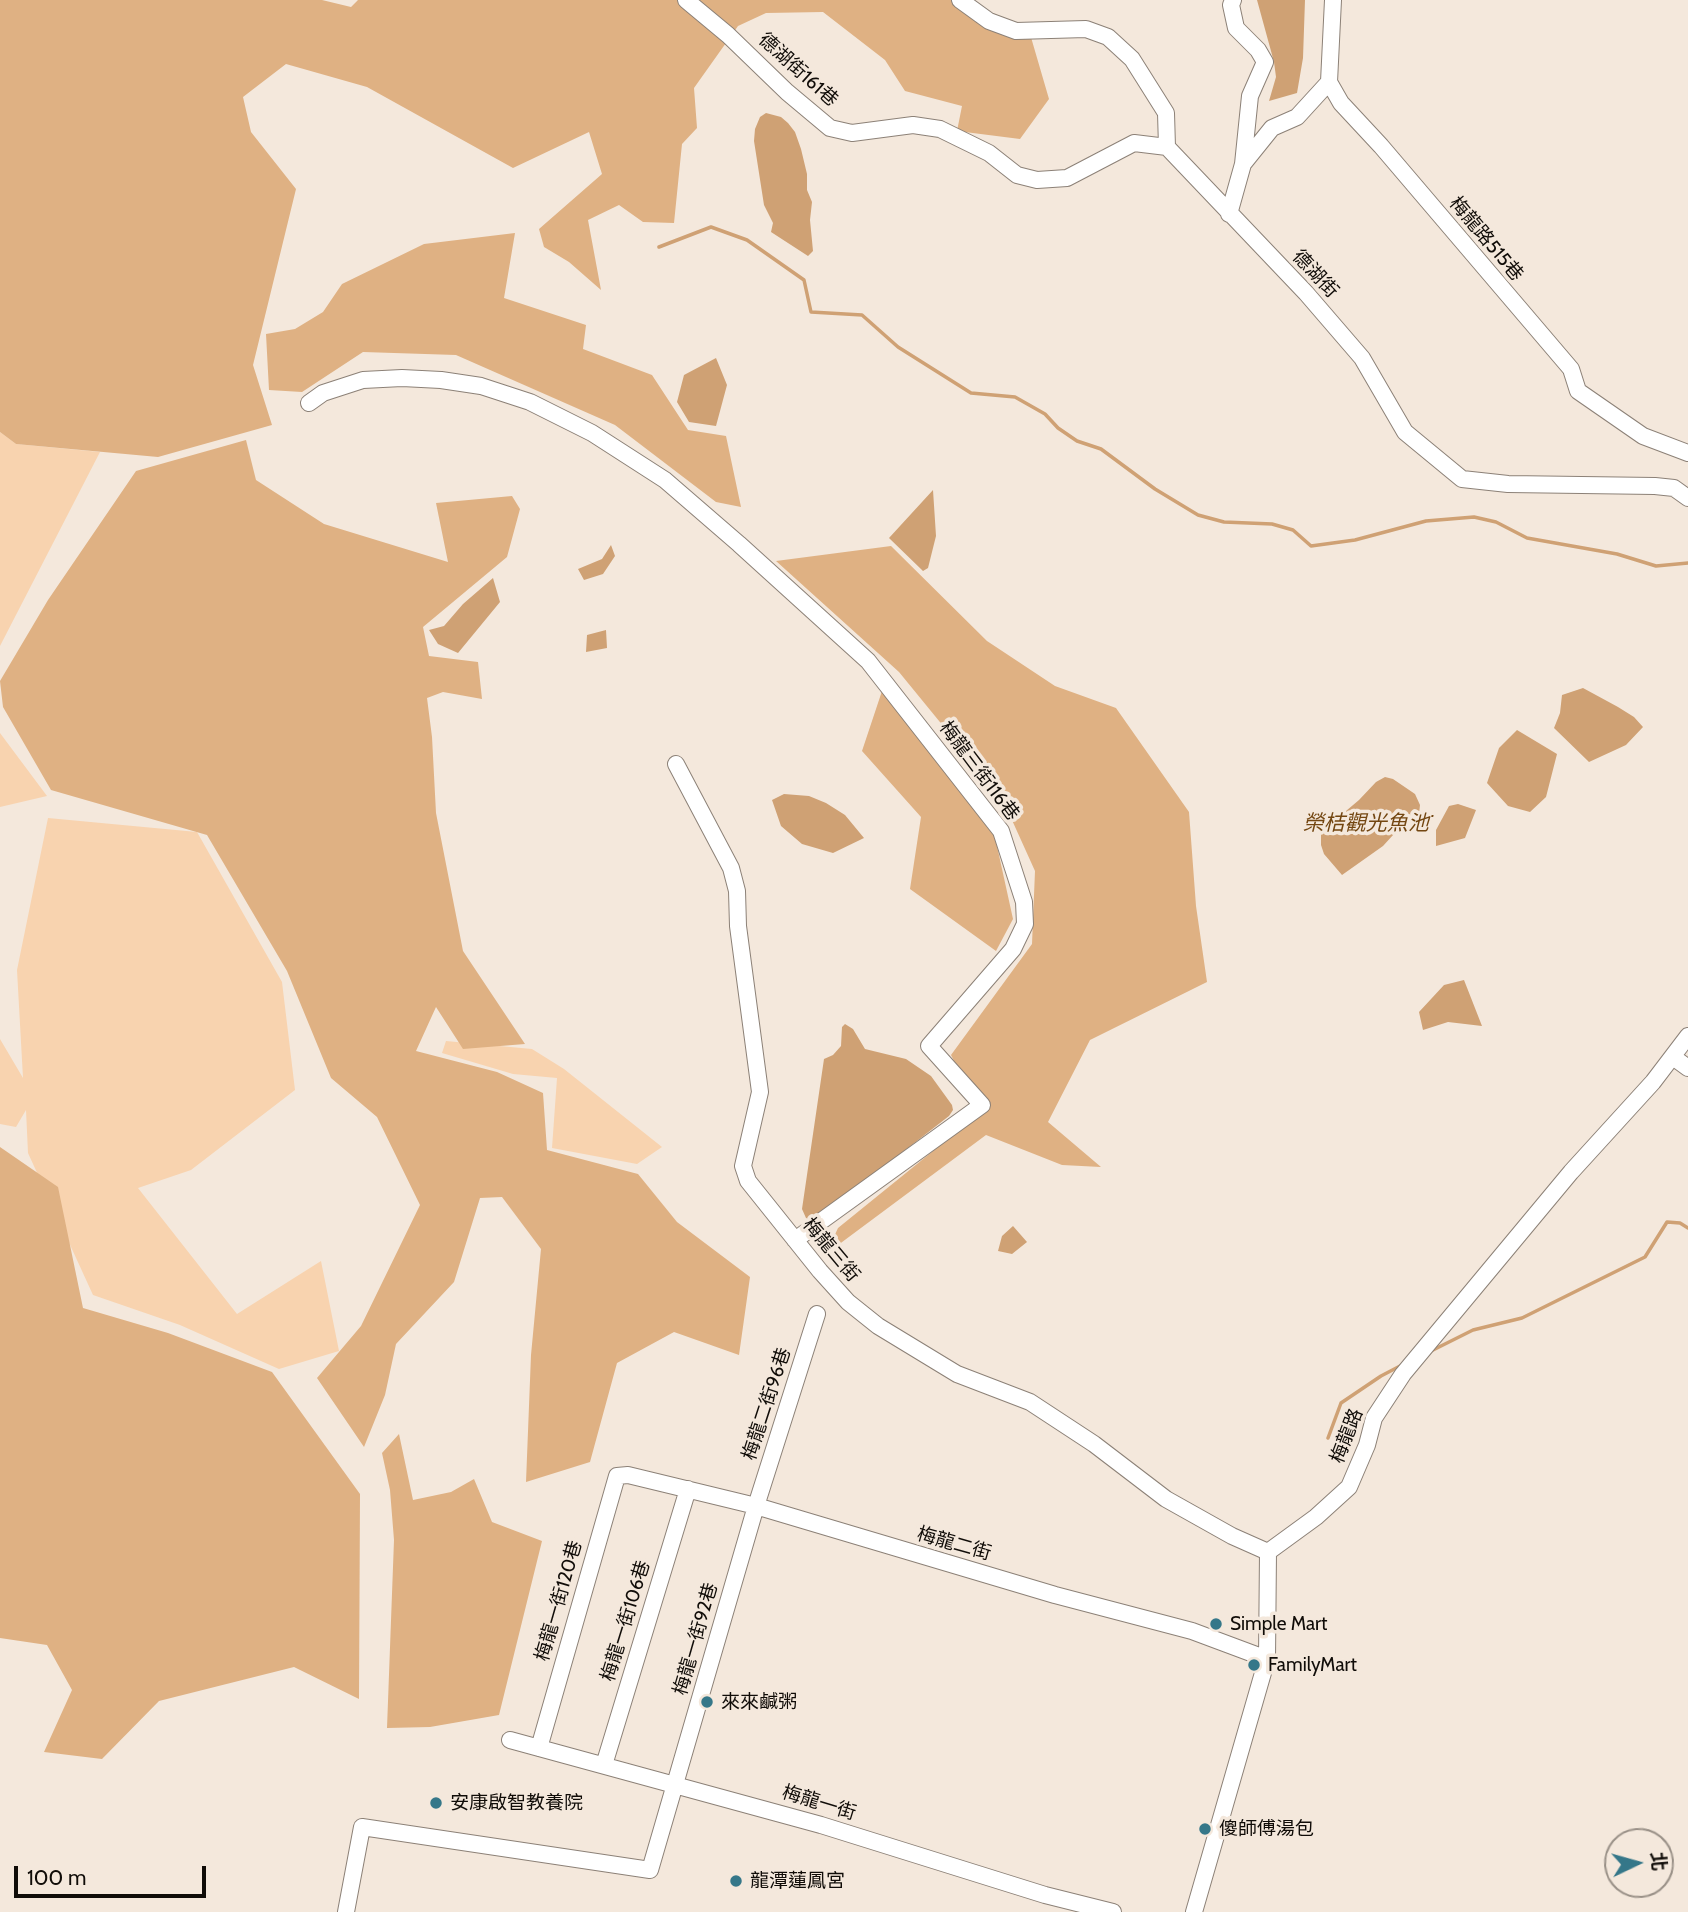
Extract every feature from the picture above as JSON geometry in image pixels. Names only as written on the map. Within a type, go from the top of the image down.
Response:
[{"type":"street","name":"德湖街161巷","points":[[686,0],[830,128],[852,133],[913,125],[940,129],[989,153],[1017,175],[1037,180],[1067,178],[1134,143],[1167,147]]},
{"type":"street","points":[[960,0],[989,21],[1016,31],[1086,29],[1108,37],[1132,59],[1166,113],[1167,147]]},
{"type":"street","points":[[1229,214],[1243,164],[1250,96],[1265,62],[1258,50],[1236,28],[1231,5],[1233,0]]},
{"type":"street","points":[[1243,164],[1272,128],[1297,117],[1329,82],[1334,0]]},
{"type":"street","name":"梅龍路515巷","points":[[1329,82],[1341,103],[1381,146],[1571,369],[1578,391],[1643,436],[1688,453]]},
{"type":"street","name":"德湖街","points":[[1167,147],[1306,293],[1362,358],[1405,432],[1462,479],[1508,484],[1655,486],[1674,488],[1688,498]]},
{"type":"street","name":"梅龍三街116巷","points":[[309,403],[323,393],[363,380],[402,378],[481,386],[530,402],[592,433],[665,480],[868,661],[1001,831],[1024,901],[1024,925],[1013,949],[929,1046],[982,1104],[795,1240]]},
{"type":"street","name":"梅龍三街","points":[[676,764],[731,869],[737,891],[737,926],[760,1092],[743,1166],[748,1181],[848,1301],[878,1326],[957,1374],[1030,1402],[1094,1444],[1166,1499],[1232,1536],[1268,1552]]},
{"type":"street","name":"梅龍路","points":[[1268,1552],[1316,1517],[1349,1487],[1367,1445],[1374,1418],[1405,1371],[1688,1036]]},
{"type":"street","points":[[1673,1057],[1688,1068]]},
{"type":"street","name":"梅龍二街96巷","points":[[757,1506],[817,1314]]},
{"type":"street","name":"梅龍二街","points":[[628,1475],[757,1506],[1055,1595],[1192,1631],[1267,1659]]},
{"type":"street","name":"梅龍一街120巷","points":[[539,1748],[617,1476],[628,1475]]},
{"type":"street","name":"梅龍一街106巷","points":[[604,1765],[688,1489]]},
{"type":"street","name":"梅龍一街92巷","points":[[346,1912],[362,1827],[650,1870],[757,1506]]},
{"type":"street","points":[[1194,1912],[1267,1659],[1268,1552]]},
{"type":"street","name":"梅龍一街","points":[[510,1740],[821,1825],[1045,1895],[1114,1912]]},
{"type":"shaded area","points":[[0,0],[322,0],[351,7],[358,0],[959,0],[1028,27],[1049,99],[1020,139],[957,131],[962,106],[905,91],[885,60],[823,12],[766,13],[738,26],[694,88],[697,128],[682,144],[674,223],[643,222],[619,205],[588,220],[601,290],[569,262],[544,247],[539,229],[602,174],[589,132],[513,168],[367,87],[286,64],[243,97],[251,132],[296,189],[253,365],[272,425],[158,457],[16,444],[0,432]]},
{"type":"shaded area","points":[[515,233],[504,298],[586,325],[583,349],[652,375],[688,430],[726,436],[741,507],[716,502],[615,425],[456,355],[363,352],[302,392],[269,390],[266,334],[295,329],[323,312],[342,284],[424,244]]},
{"type":"shaded area","points":[[0,432],[16,444],[100,452],[0,646]]},
{"type":"shaded area","points":[[246,440],[256,480],[324,524],[448,562],[436,503],[512,496],[520,509],[507,557],[423,627],[429,656],[478,662],[482,699],[443,692],[427,698],[436,813],[463,951],[525,1044],[463,1049],[436,1007],[416,1051],[497,1072],[543,1093],[547,1150],[638,1174],[677,1222],[750,1277],[739,1355],[674,1332],[617,1363],[590,1462],[526,1482],[531,1355],[541,1249],[502,1197],[480,1198],[454,1282],[396,1344],[385,1395],[364,1447],[317,1378],[361,1326],[420,1205],[377,1117],[331,1078],[287,971],[207,835],[51,790],[3,707],[0,681],[48,600],[136,471]]},
{"type":"shaded area","points":[[891,546],[987,641],[1055,686],[1116,708],[1189,812],[1196,906],[1207,982],[1090,1040],[1048,1122],[1101,1167],[1062,1165],[986,1135],[826,1254],[838,1228],[980,1113],[951,1055],[1032,944],[1035,871],[1002,798],[899,672],[776,561]]},
{"type":"shaded area","points":[[882,691],[995,837],[1013,919],[996,951],[910,889],[921,817],[862,751]]},
{"type":"shaded area","points":[[0,733],[47,796],[0,807]]},
{"type":"shaded area","points":[[48,818],[197,832],[282,982],[295,1090],[191,1170],[138,1188],[237,1314],[321,1261],[339,1351],[279,1369],[180,1325],[93,1295],[28,1153],[26,1110],[16,1127],[0,1124],[0,1039],[23,1078],[17,970]]},
{"type":"shaded area","points":[[446,1041],[532,1049],[564,1069],[662,1147],[637,1164],[552,1148],[557,1078],[513,1074],[442,1053]]},
{"type":"shaded area","points":[[0,1147],[58,1187],[83,1308],[168,1333],[272,1372],[360,1494],[359,1699],[294,1667],[159,1701],[102,1759],[44,1752],[72,1690],[47,1645],[0,1638]]},
{"type":"shaded area","points":[[399,1434],[413,1500],[451,1492],[474,1479],[492,1522],[542,1541],[499,1715],[430,1727],[387,1728],[394,1540],[390,1490],[382,1453]]},
{"type":"water","points":[[1257,0],[1305,0],[1303,58],[1297,93],[1269,101],[1276,77]]},
{"type":"water","points":[[766,113],[781,117],[788,123],[795,132],[801,149],[807,174],[807,190],[812,202],[810,220],[813,251],[808,256],[771,232],[773,223],[764,205],[754,141],[760,117]]},
{"type":"water","points":[[716,358],[727,385],[716,426],[689,422],[677,402],[684,375]]},
{"type":"water","points":[[933,490],[936,536],[928,568],[923,571],[889,538]]},
{"type":"water","points":[[611,545],[615,556],[603,574],[584,580],[578,569],[602,559]]},
{"type":"water","points":[[493,578],[500,602],[458,653],[438,644],[429,630],[444,626],[463,604]]},
{"type":"water","points":[[606,630],[607,648],[586,652],[587,635]]},
{"type":"water","points":[[1583,688],[1634,717],[1643,727],[1626,745],[1589,762],[1554,728],[1560,713],[1562,695]]},
{"type":"water","points":[[1517,730],[1557,754],[1546,797],[1530,812],[1508,806],[1487,783],[1499,748]]},
{"type":"water","name":"榮桔觀光魚池˙","points":[[1385,777],[1393,779],[1415,794],[1420,805],[1419,814],[1404,823],[1383,846],[1342,875],[1324,854],[1321,832]]},
{"type":"water","points":[[784,794],[809,796],[826,803],[845,815],[864,838],[833,853],[802,844],[781,826],[772,800]]},
{"type":"water","points":[[1458,804],[1476,810],[1465,838],[1436,846],[1436,830],[1449,806]]},
{"type":"water","points":[[1464,980],[1482,1026],[1448,1022],[1423,1030],[1419,1012],[1444,985]]},
{"type":"water","points":[[845,1024],[853,1029],[865,1049],[906,1059],[931,1076],[953,1110],[949,1116],[814,1221],[806,1218],[802,1209],[824,1059],[833,1055],[841,1046],[842,1027]]},
{"type":"water","points":[[1013,1226],[1027,1242],[1012,1254],[998,1251],[1002,1236]]},
{"type":"waterway","points":[[659,247],[711,227],[747,240],[804,280],[811,312],[862,315],[898,347],[971,393],[1015,397],[1045,414],[1058,428],[1077,441],[1101,449],[1155,489],[1198,515],[1224,522],[1272,524],[1293,530],[1311,546],[1355,540],[1426,521],[1474,517],[1496,522],[1527,538],[1617,554],[1656,566],[1688,563]]},
{"type":"waterway","points":[[1431,1351],[1473,1330],[1522,1318],[1645,1257],[1667,1222],[1680,1223],[1688,1228]]},
{"type":"waterway","points":[[1328,1438],[1341,1403],[1402,1365]]},
{"type":"place","name":"Simple Mart","points":[[1216,1624]]},
{"type":"place","name":"FamilyMart","points":[[1254,1665]]},
{"type":"place","name":"來來鹹粥","points":[[707,1702]]},
{"type":"place","name":"安康啟智教養院","points":[[436,1803]]},
{"type":"place","name":"傻師傅湯包","points":[[1205,1829]]},
{"type":"place","name":"龍潭蓮鳳宮","points":[[736,1881]]}]
